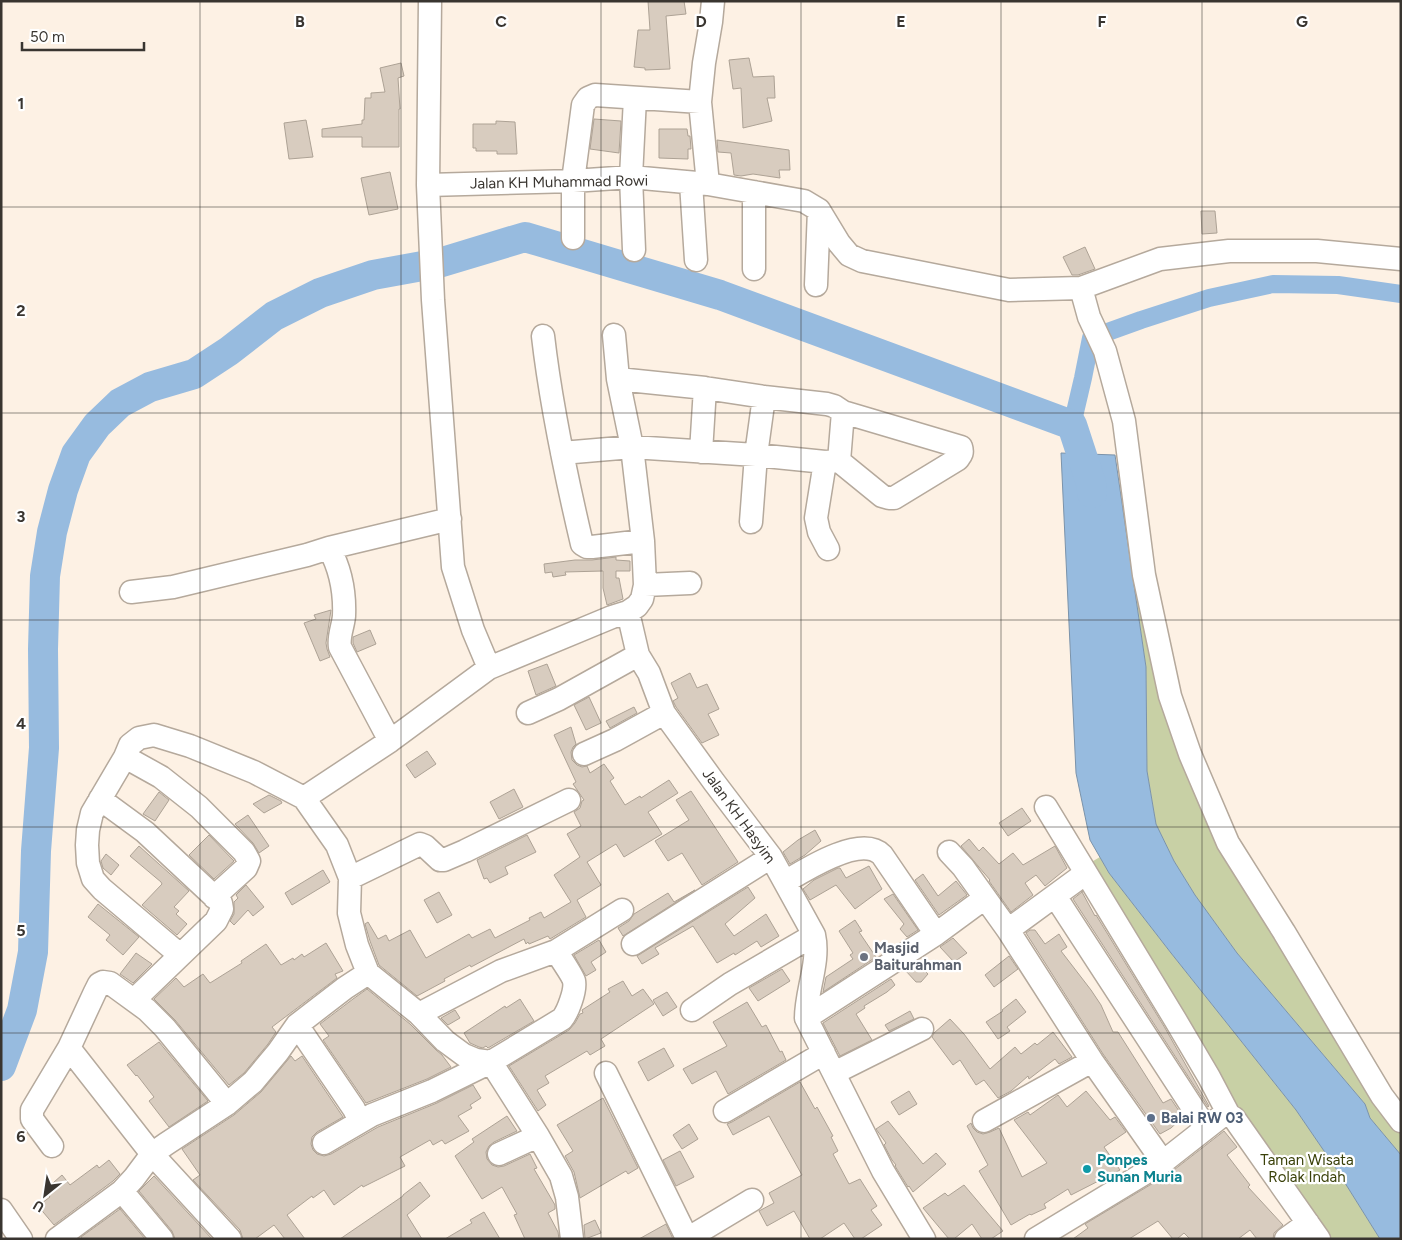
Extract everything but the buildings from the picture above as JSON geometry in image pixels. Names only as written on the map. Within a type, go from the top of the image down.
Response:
[{"type":"street","points":[[430,1],[428,185],[433,300],[453,567],[472,630],[489,668]]},
{"type":"street","points":[[696,260],[700,183],[700,102],[714,1]]},
{"type":"street","points":[[573,238],[573,181],[583,105],[588,98],[595,95],[700,102]]},
{"type":"street","points":[[634,250],[631,177],[635,98]]},
{"type":"street","name":"Jalan KH Muhammad Rowi","points":[[428,185],[573,181],[631,177],[700,183],[754,192],[804,202],[818,210]]},
{"type":"street","points":[[754,192],[754,269]]},
{"type":"street","points":[[816,285],[818,210]]},
{"type":"street","points":[[818,210],[849,255],[862,261],[1009,290],[1081,288],[1160,259],[1229,251],[1317,251],[1401,259]]},
{"type":"street","points":[[1081,288],[1089,317],[1105,351],[1124,421],[1144,575],[1170,696],[1190,754],[1228,843],[1284,932],[1382,1096],[1401,1121]]},
{"type":"street","points":[[304,798],[390,741],[489,668],[628,612],[640,603],[645,585],[643,541],[632,447],[618,380],[614,335]]},
{"type":"street","points":[[543,336],[562,453],[584,546],[592,547],[643,541]]},
{"type":"street","points":[[562,453],[632,447],[832,462],[882,496],[889,498],[894,498],[962,454],[961,447],[843,412],[827,404],[705,388],[618,380]]},
{"type":"street","points":[[701,452],[705,388]]},
{"type":"street","points":[[751,522],[756,455],[764,396]]},
{"type":"street","points":[[828,549],[819,532],[816,518],[832,462],[843,412]]},
{"type":"street","points":[[131,592],[172,587],[450,519]]},
{"type":"street","points":[[329,548],[335,558],[343,592],[343,625],[339,638],[340,647],[390,741]]},
{"type":"street","points":[[645,585],[690,583]]},
{"type":"street","name":"Jalan KH Hasyim","points":[[628,612],[638,655],[649,673],[664,713],[771,856],[814,936],[816,943],[815,963],[806,1004],[806,1018]]},
{"type":"street","points":[[528,713],[560,699],[638,655]]},
{"type":"street","points":[[584,754],[615,740],[664,713]]},
{"type":"street","points":[[180,956],[102,889],[93,879],[88,863],[88,830],[92,813],[130,745],[139,738],[154,735],[190,746],[254,772],[304,798],[337,844],[350,878],[349,913],[357,945],[368,974],[419,1014],[445,1041],[464,1055],[476,1060],[491,1062],[561,1176],[567,1198],[572,1239]]},
{"type":"street","points":[[125,757],[161,777],[199,807],[244,852],[249,860],[246,868],[214,897]]},
{"type":"street","points":[[100,799],[146,832],[221,903],[222,909],[219,916],[134,1000]]},
{"type":"street","points":[[350,878],[420,844],[425,846],[440,860],[444,860],[569,800]]},
{"type":"street","points":[[1046,807],[1186,1037],[1228,1115]]},
{"type":"street","points":[[785,882],[831,856],[853,850],[872,849],[878,851],[936,934]]},
{"type":"street","points":[[950,852],[1008,930],[1092,1061],[1163,1162]]},
{"type":"street","points":[[633,944],[771,856]]},
{"type":"street","points":[[1008,930],[1086,873]]},
{"type":"street","points":[[1055,896],[1206,1128]]},
{"type":"street","points":[[924,1239],[883,1171],[806,1018],[936,934],[985,898]]},
{"type":"street","points":[[419,1014],[501,971],[556,950],[622,910]]},
{"type":"street","points":[[692,1010],[730,984],[814,936]]},
{"type":"street","points":[[324,1143],[385,1109],[432,1091],[491,1062],[562,1019],[566,1014],[574,981],[556,950]]},
{"type":"street","points":[[58,1239],[122,1191],[152,1154],[227,1104],[253,1082],[297,1026],[345,988],[368,974]]},
{"type":"street","points":[[52,1146],[32,1119],[32,1110],[69,1048],[99,984],[103,982],[110,983],[147,1010],[165,1028],[227,1104]]},
{"type":"street","points":[[297,1026],[354,1109],[360,1122]]},
{"type":"street","points":[[725,1111],[829,1063],[922,1029]]},
{"type":"street","points":[[69,1048],[152,1154],[230,1239]]},
{"type":"street","points":[[984,1121],[1092,1061]]},
{"type":"street","points":[[606,1073],[687,1239],[752,1200]]},
{"type":"street","points":[[1036,1239],[1163,1162],[1223,1115],[1234,1118],[1314,1231],[1286,1239]]},
{"type":"street","points":[[499,1154],[538,1136]]},
{"type":"street","points":[[122,1191],[162,1239]]},
{"type":"street","points":[[1,1210],[21,1239]]},
{"type":"green space","points":[[1134,548],[1208,812],[1401,1126],[1401,1155],[1370,1118],[1365,1104],[1237,953],[1195,895],[1174,861],[1156,824],[1147,771],[1146,667],[1129,549]]},
{"type":"green space","name":"Taman Wisata Rolak Indah","points":[[1100,857],[1109,873],[1296,1110],[1335,1167],[1380,1239],[1326,1239],[1209,1064],[1083,867]]},
{"type":"water","points":[[1061,453],[1115,455],[1146,667],[1147,771],[1156,824],[1174,861],[1195,895],[1237,953],[1365,1104],[1370,1118],[1401,1155],[1401,1239],[1380,1239],[1335,1167],[1296,1110],[1109,873],[1090,840],[1076,773]]},
{"type":"waterway","points":[[1,1066],[22,1010],[33,952],[36,851],[44,748],[43,649],[45,576],[52,532],[63,490],[76,454],[97,425],[120,403],[150,387],[194,374],[229,351],[274,316],[320,293],[373,275],[439,263],[525,237],[720,295],[1072,425],[1091,483],[1092,493]]},
{"type":"waterway","points":[[1072,425],[1091,338],[1209,298],[1273,284],[1338,285],[1401,294]]},
{"type":"place","name":"Masjid Baiturahman","points":[[864,957]]},
{"type":"place","name":"Balai RW 03","points":[[1151,1118]]},
{"type":"place","name":"Ponpes Sunan Muria","points":[[1087,1169]]}]
